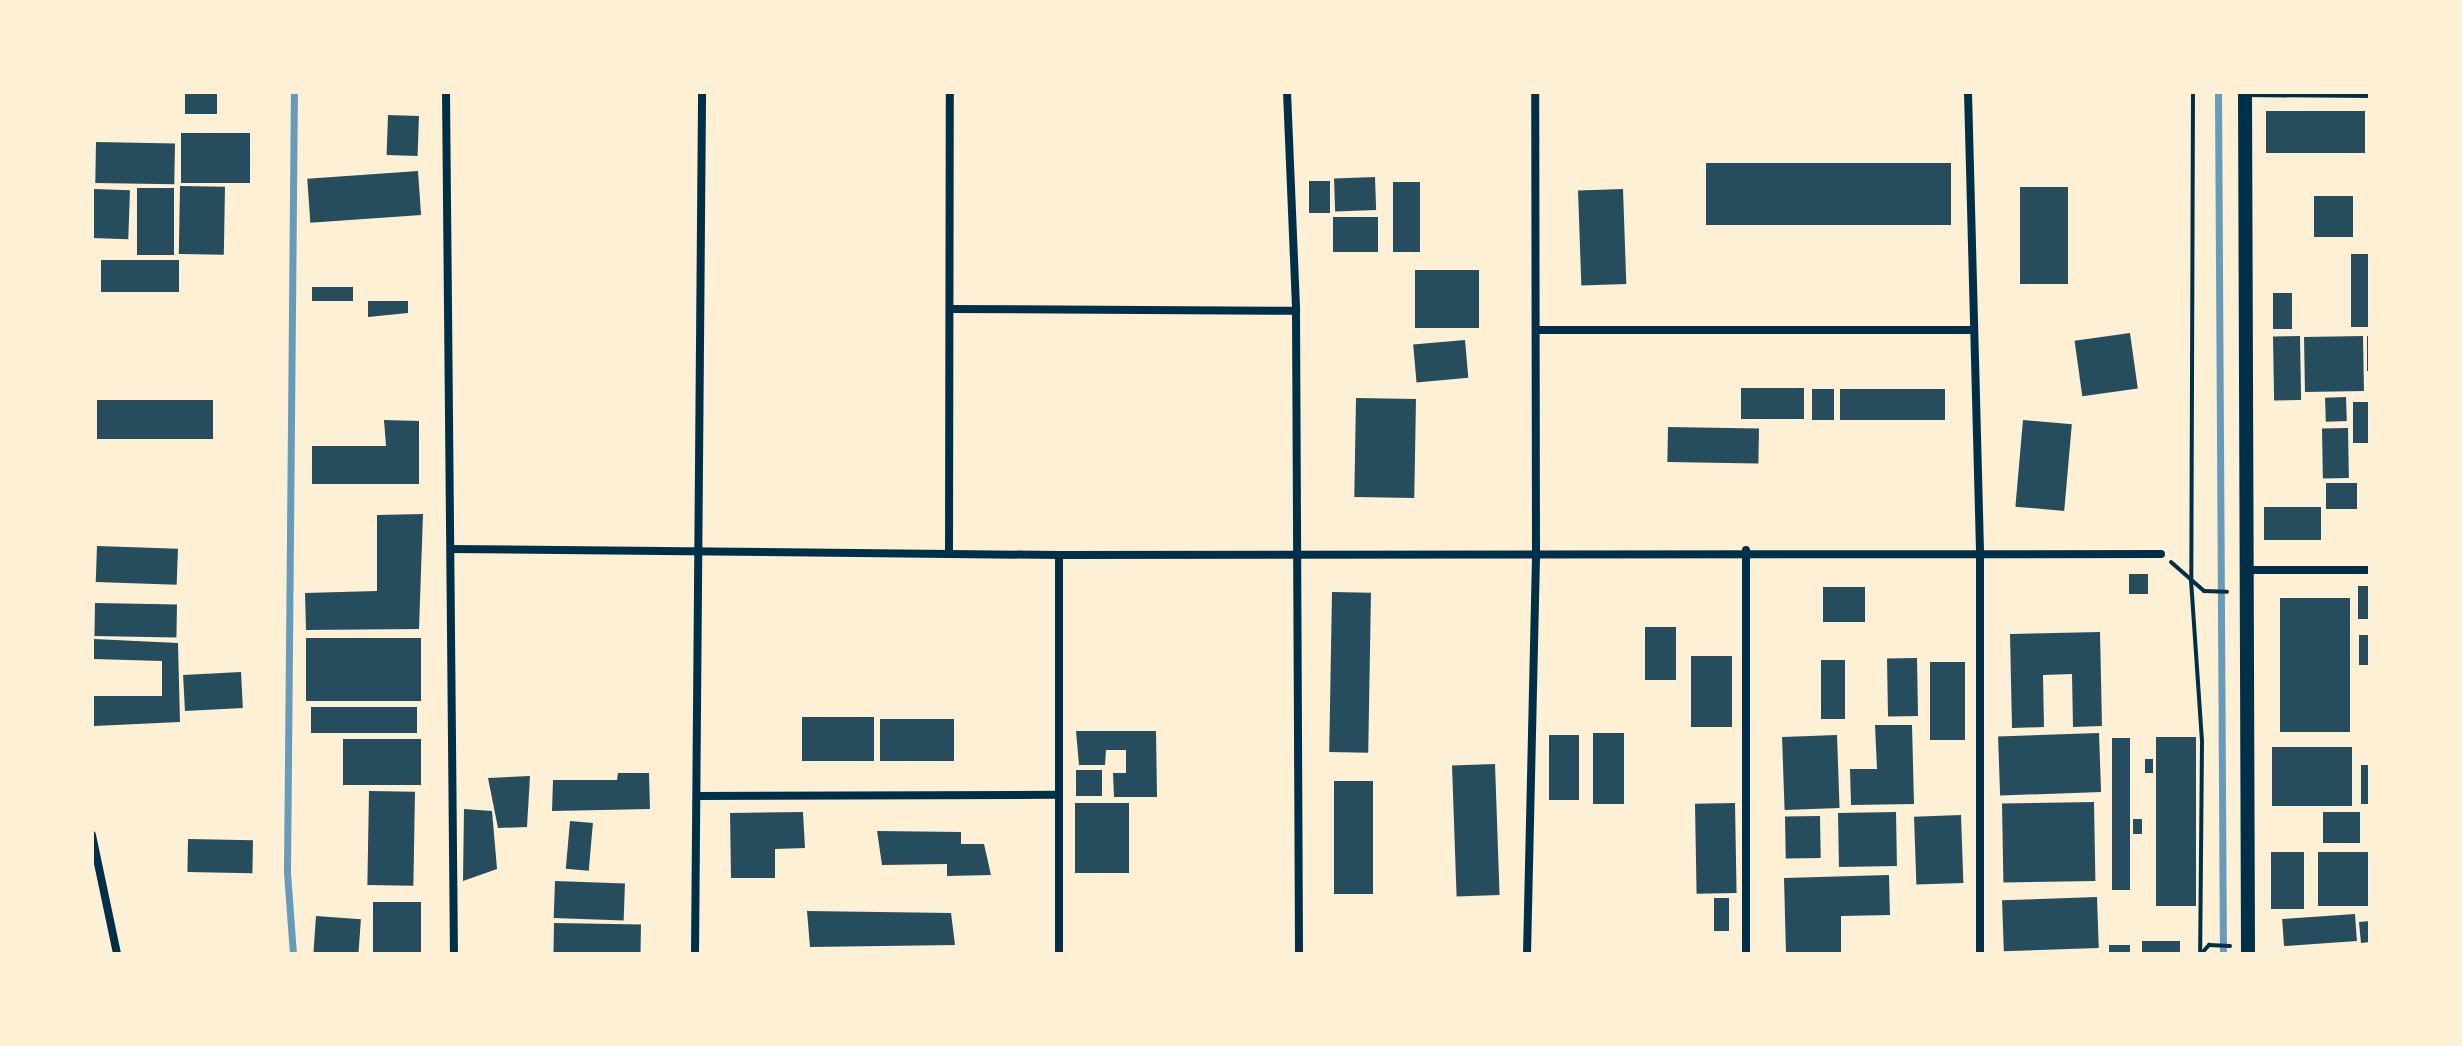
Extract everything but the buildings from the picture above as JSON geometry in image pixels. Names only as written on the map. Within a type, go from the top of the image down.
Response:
[{"type":"street","points":[[446,92],[454,954]]},
{"type":"street","points":[[695,954],[695,552],[702,92]]},
{"type":"street","points":[[949,553],[950,92]]},
{"type":"street","points":[[1287,92],[1296,311],[1299,954]]},
{"type":"street","points":[[1527,954],[1536,552],[1535,92]]},
{"type":"street","points":[[1968,92],[1971,330],[1980,553],[1980,954]]},
{"type":"street","points":[[2248,954],[2250,570],[2245,92],[2370,94]]},
{"type":"street","points":[[951,309],[1296,311]]},
{"type":"street","points":[[1536,330],[1971,330]]},
{"type":"street","points":[[451,549],[1059,555],[1746,550],[2161,554]]},
{"type":"street","points":[[1746,550],[1746,954]]},
{"type":"street","points":[[1059,555],[1059,954]]},
{"type":"street","points":[[2250,570],[2370,570]]},
{"type":"street","points":[[697,796],[1058,795]]},
{"type":"street","points":[[92,835],[117,954]]},
{"type":"path","points":[[2193,92],[2191,580],[2202,741],[2201,954]]},
{"type":"path","points":[[2161,554],[2204,591],[2233,592]]},
{"type":"path","points":[[2201,954],[2209,945],[2234,946]]},
{"type":"waterway","points":[[293,954],[287,872],[294,92]]},
{"type":"waterway","points":[[2218,92],[2223,954]]}]
